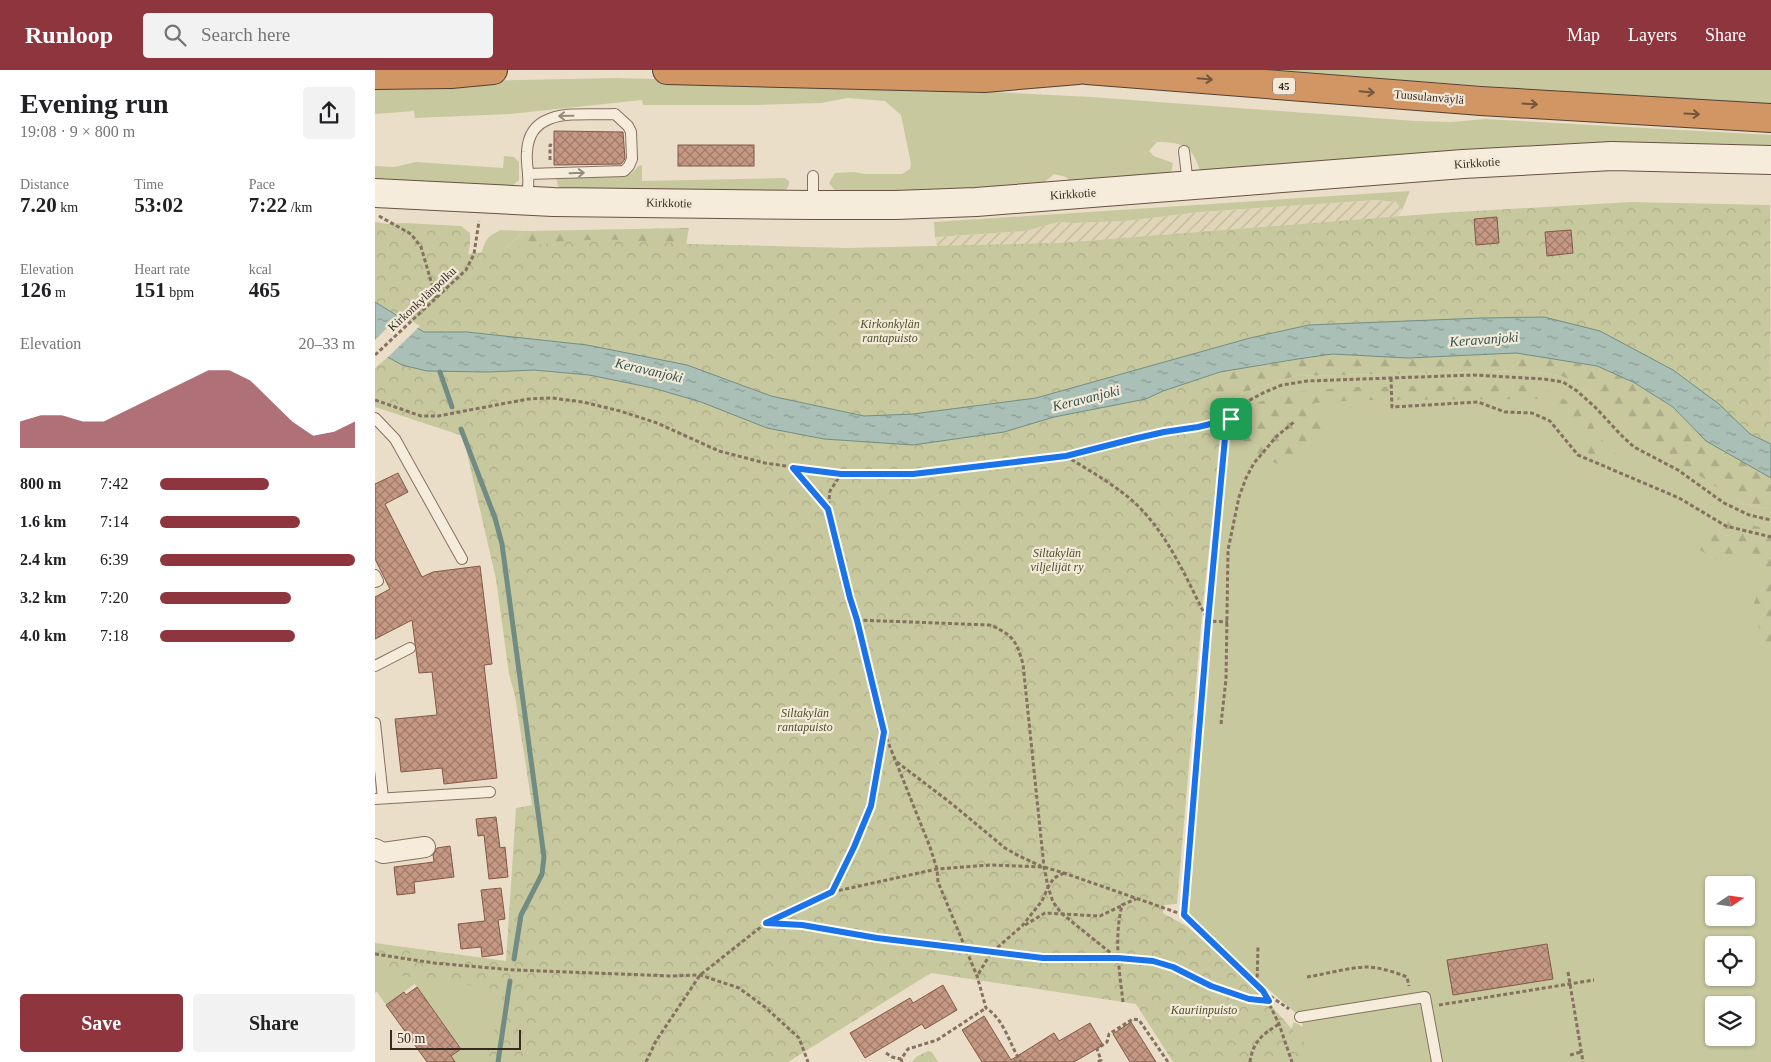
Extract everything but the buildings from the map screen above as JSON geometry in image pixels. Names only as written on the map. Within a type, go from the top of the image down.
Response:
[{"type":"highway","points":[[375,74],[451,74],[493,70]]},
{"type":"highway","points":[[667,70],[983,78],[1078,70]]},
{"type":"highway","name":"Tuusulanväylä","points":[[1087,70],[1481,102],[1771,118]]},
{"type":"street","name":"Kirkkotie","points":[[377,205],[527,202],[896,205],[976,202],[1463,164],[1612,156],[1771,160]]},
{"type":"street","points":[[375,849],[383,852],[425,847]]},
{"type":"lane","points":[[527,202],[527,151],[533,129],[538,124],[555,116],[615,114],[628,126],[631,132],[632,159],[624,171],[528,174]]},
{"type":"lane","points":[[1184,151],[1189,185]]},
{"type":"lane","points":[[813,176],[813,205]]},
{"type":"lane","points":[[375,418],[395,439],[462,560]]},
{"type":"lane","points":[[375,575],[378,581],[375,582]]},
{"type":"lane","points":[[375,666],[410,648]]},
{"type":"lane","points":[[375,723],[379,798],[490,792]]},
{"type":"lane","points":[[1300,1017],[1425,998],[1437,1062]]},
{"type":"path","points":[[377,205],[411,234],[421,248],[436,298]]},
{"type":"path","name":"Kirkonkylänpolku","points":[[375,355],[466,270],[474,254],[479,221]]},
{"type":"path","points":[[1184,915],[1225,438],[1231,419],[1248,401],[1263,392],[1282,385],[1307,381],[1474,375],[1563,382],[1577,391],[1634,447],[1679,470],[1724,503],[1749,515],[1771,520]]},
{"type":"path","points":[[1391,378],[1392,407],[1478,402],[1505,412],[1532,413],[1550,421],[1578,455],[1679,498],[1726,526],[1771,537]]},
{"type":"path","points":[[375,400],[421,416],[437,416],[528,399],[552,398],[583,402],[657,422],[719,451],[765,463],[841,474],[913,474],[1066,456],[1141,437],[1231,419]]},
{"type":"path","points":[[1221,724],[1226,679],[1228,550],[1239,498],[1246,478],[1255,463],[1277,436],[1294,422]]},
{"type":"path","points":[[1066,456],[1115,487],[1138,506],[1159,531],[1185,575],[1208,621]]},
{"type":"path","points":[[793,468],[828,509]]},
{"type":"path","points":[[841,474],[831,491],[828,509],[884,732],[937,869],[938,882],[977,976],[986,1008],[993,1012],[1009,1036],[1021,1062]]},
{"type":"path","points":[[857,620],[990,625],[1007,632],[1018,645],[1023,664],[1044,867],[1048,887],[1053,902],[1061,913],[1118,958]]},
{"type":"path","points":[[1208,621],[1228,622]]},
{"type":"path","points":[[832,892],[871,806],[884,732]]},
{"type":"path","points":[[897,762],[1005,848],[1044,867]]},
{"type":"path","points":[[645,1062],[656,1041],[700,974],[766,923],[832,892],[937,869],[991,864],[1044,867],[1065,872],[1184,915],[1263,991],[1300,1017]]},
{"type":"path","points":[[977,976],[991,953],[1022,926],[1042,901],[1054,878],[1065,872]]},
{"type":"path","points":[[1022,926],[1045,913],[1100,916],[1137,898]]},
{"type":"path","points":[[1122,905],[1117,924],[1118,958],[1123,1002]]},
{"type":"path","points":[[766,923],[802,925],[877,938],[991,953],[1043,958],[1118,958],[1153,961],[1211,986],[1249,999],[1269,1001]]},
{"type":"path","points":[[1257,985],[1258,946]]},
{"type":"path","points":[[375,954],[434,963],[514,970],[670,976],[700,974],[739,988],[765,1006],[799,1038],[809,1062]]},
{"type":"path","points":[[1307,978],[1366,967],[1389,970],[1407,977],[1412,999]]},
{"type":"path","points":[[1567,972],[1583,1062]]},
{"type":"path","points":[[1427,1008],[1594,980]]},
{"type":"path","points":[[1263,991],[1279,1024],[1292,1062]]},
{"type":"path","points":[[886,1053],[902,1060],[908,1049],[937,1040],[986,1008]]},
{"type":"path","points":[[1098,1062],[1101,1060],[1097,1049],[1107,1042],[1109,1034],[1133,1019],[1139,1020],[1168,1062]]},
{"type":"path","points":[[1250,1062],[1252,1051],[1261,1036],[1279,1024]]},
{"type":"path","points":[[1570,1055],[1581,1052]]},
{"type":"shaded area","points":[[1376,200],[1396,202],[1402,210],[1393,227],[1059,294],[958,323],[935,237],[1026,231],[1058,222],[1126,221],[1200,212]]},
{"type":"green space","points":[[1260,70],[1771,70],[1771,106]]},
{"type":"green space","points":[[616,78],[834,84],[1091,97],[1415,121],[1451,122],[1485,119],[1771,135],[1771,149],[1547,145],[1468,149],[1409,157],[1238,170],[1200,171],[1194,156],[1185,147],[1173,143],[1157,142],[1149,151],[1154,156],[1173,163],[1171,174],[1074,185],[1066,177],[1054,174],[1040,186],[837,193],[829,183],[835,173],[902,174],[910,169],[911,164],[901,115],[885,101],[848,98],[821,103],[643,105],[642,100],[510,114],[415,118],[414,111],[375,114],[375,83]]},
{"type":"green space","points":[[504,156],[514,157],[519,162],[519,180],[510,188],[375,180],[375,166],[394,167],[416,162],[503,168]]},
{"type":"green space","points":[[642,165],[642,181],[785,178],[789,181],[789,184],[783,192],[564,191],[558,186],[556,177],[628,175],[638,166]]},
{"type":"green space","points":[[1410,191],[1402,210],[1396,202],[1376,200],[1200,212],[1126,221],[1058,222],[1026,231],[935,237],[934,222]]},
{"type":"green space","name":"Kirkonkylän rantapuisto","points":[[1631,202],[1770,205],[1771,444],[1750,434],[1719,404],[1673,370],[1544,317],[1309,325],[1250,338],[1036,398],[913,414],[864,416],[771,396],[687,365],[587,345],[467,332],[424,332],[375,302],[375,222],[461,226],[470,233],[468,254],[559,242],[603,239],[691,244],[847,248],[1061,243],[1440,213]]},
{"type":"green space","points":[[689,228],[686,245],[447,300],[525,231]]},
{"type":"green space","points":[[501,230],[525,231],[468,281],[477,266],[485,242]]},
{"type":"green space","points":[[1516,353],[1597,366],[1633,382],[1673,407],[1706,441],[1771,478],[1771,510],[1741,503],[1671,457],[1596,396],[1564,377],[1531,371],[1295,376],[1251,390],[1218,406],[1210,375],[1332,354],[1408,358]]},
{"type":"green space","name":"Siltakylän rantapuisto","points":[[388,357],[402,365],[427,371],[489,372],[534,370],[589,375],[653,388],[824,439],[913,445],[1004,432],[1054,417],[1146,399],[1163,391],[1210,375],[1223,426],[1203,603],[1177,904],[1164,905],[1163,913],[1188,927],[1259,992],[1307,1046],[1312,1062],[1173,1062],[1136,1004],[931,973],[788,1062],[488,1062],[502,990],[375,972],[375,943],[506,961],[516,808],[532,805],[515,696],[509,674],[496,579],[463,436],[375,407],[375,368]]},
{"type":"green space","points":[[534,370],[701,402],[1054,417],[1146,399],[1163,391],[1210,375],[1218,406],[1251,390],[1295,376],[1531,371],[1564,377],[1596,396],[1741,503],[1771,510],[1771,1062],[1300,1062],[1290,1032],[1294,1022],[1303,1027],[1300,1017],[1184,915],[1208,621],[1231,419],[1240,406],[1221,417],[975,463],[427,371],[489,372]]},
{"type":"green space","points":[[1531,385],[1555,394],[1585,411],[1599,437],[1618,456],[1604,459],[1589,454],[1573,419],[1544,399],[1362,400],[1314,403],[1324,433],[1283,466],[1233,446],[1236,422],[1256,403],[1289,392],[1356,387]]},
{"type":"green space","points":[[1725,518],[1771,530],[1771,659],[1764,655],[1754,603],[1767,571],[1751,552],[1725,566],[1700,550],[1708,529]]},
{"type":"green space","points":[[375,957],[504,976],[638,1062],[455,1062],[451,1056],[461,1048],[415,984],[386,1005],[377,992],[375,993]]},
{"type":"green space","points":[[928,1051],[932,1052],[938,1062],[912,1062],[916,1057]]},
{"type":"water","name":"Keravanjoki","points":[[375,302],[424,332],[467,332],[587,345],[687,365],[771,396],[864,416],[913,414],[1036,398],[1250,338],[1309,325],[1544,317],[1600,331],[1673,370],[1719,404],[1750,434],[1771,444],[1771,478],[1706,441],[1673,407],[1633,382],[1597,366],[1516,353],[1408,358],[1332,354],[1298,359],[1220,372],[1163,391],[1146,399],[1054,417],[1004,432],[913,445],[824,439],[767,428],[701,402],[653,388],[589,375],[534,370],[489,372],[427,371],[402,365],[375,350]]},
{"type":"pier","points":[[401,314],[420,326],[386,359],[375,353],[375,340]]},
{"type":"waterway","points":[[440,372],[452,407]]},
{"type":"waterway","points":[[461,429],[495,518],[502,544],[544,857],[542,874],[521,915],[514,959]]},
{"type":"waterway","points":[[498,1062],[510,981]]},
{"type":"route","points":[[1231,419],[1225,438],[1184,915],[1263,991],[1269,1001],[1249,999],[1211,986],[1173,967],[1153,961],[1118,958],[1043,958],[991,953],[877,938],[802,925],[766,923],[832,892],[871,806],[884,732],[869,665],[828,509],[793,468],[841,474],[913,474],[1066,456],[1164,432],[1198,427],[1231,419]]},
{"type":"park label","name":"Siltakylän viljelijät ry","points":[[1057,560]]},
{"type":"park label","name":"Kauriinpuisto","points":[[1204,1010]]}]
